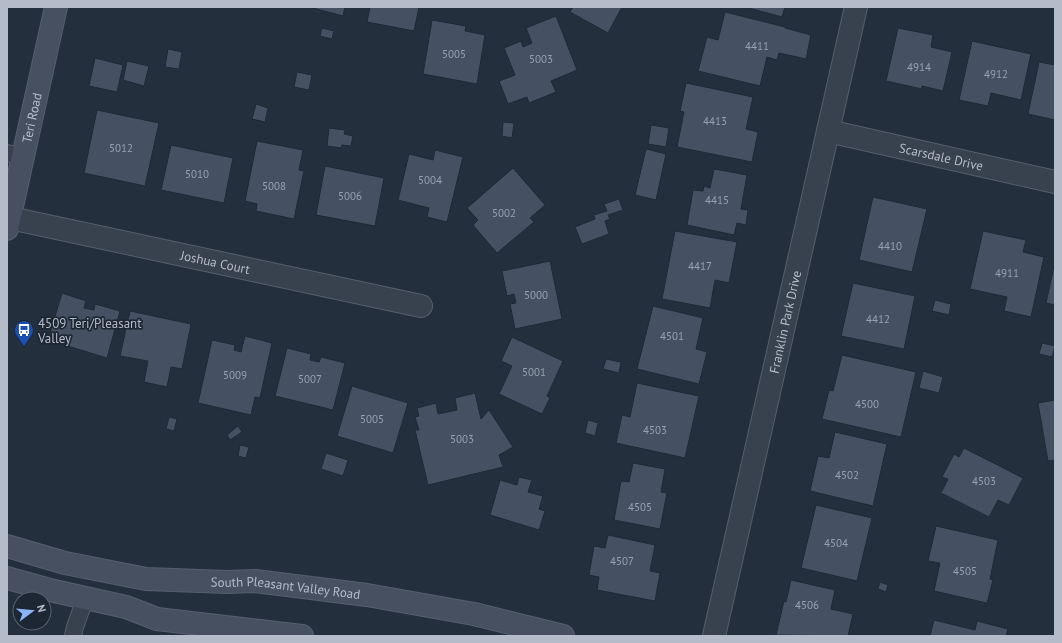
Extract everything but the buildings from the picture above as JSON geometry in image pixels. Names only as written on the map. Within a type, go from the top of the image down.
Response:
[{"type":"street","name":"Teri Road","points":[[8,224],[15,155],[56,7]]},
{"type":"street","name":"Franklin Park Drive","points":[[714,636],[856,7]]},
{"type":"street","name":"Scarsdale Drive","points":[[828,131],[1055,182]]},
{"type":"street","name":"Joshua Court","points":[[8,224],[421,306]]},
{"type":"street","name":"South Pleasant Valley Road","points":[[7,546],[65,563],[146,579],[227,582],[255,581],[359,594],[474,614],[563,636]]},
{"type":"street","points":[[7,578],[85,599],[126,608],[157,619],[302,636]]},
{"type":"lane","points":[[73,636],[85,599]]},
{"type":"place","name":"4509 Teri/Pleasant Valley","points":[[24,347]]}]
